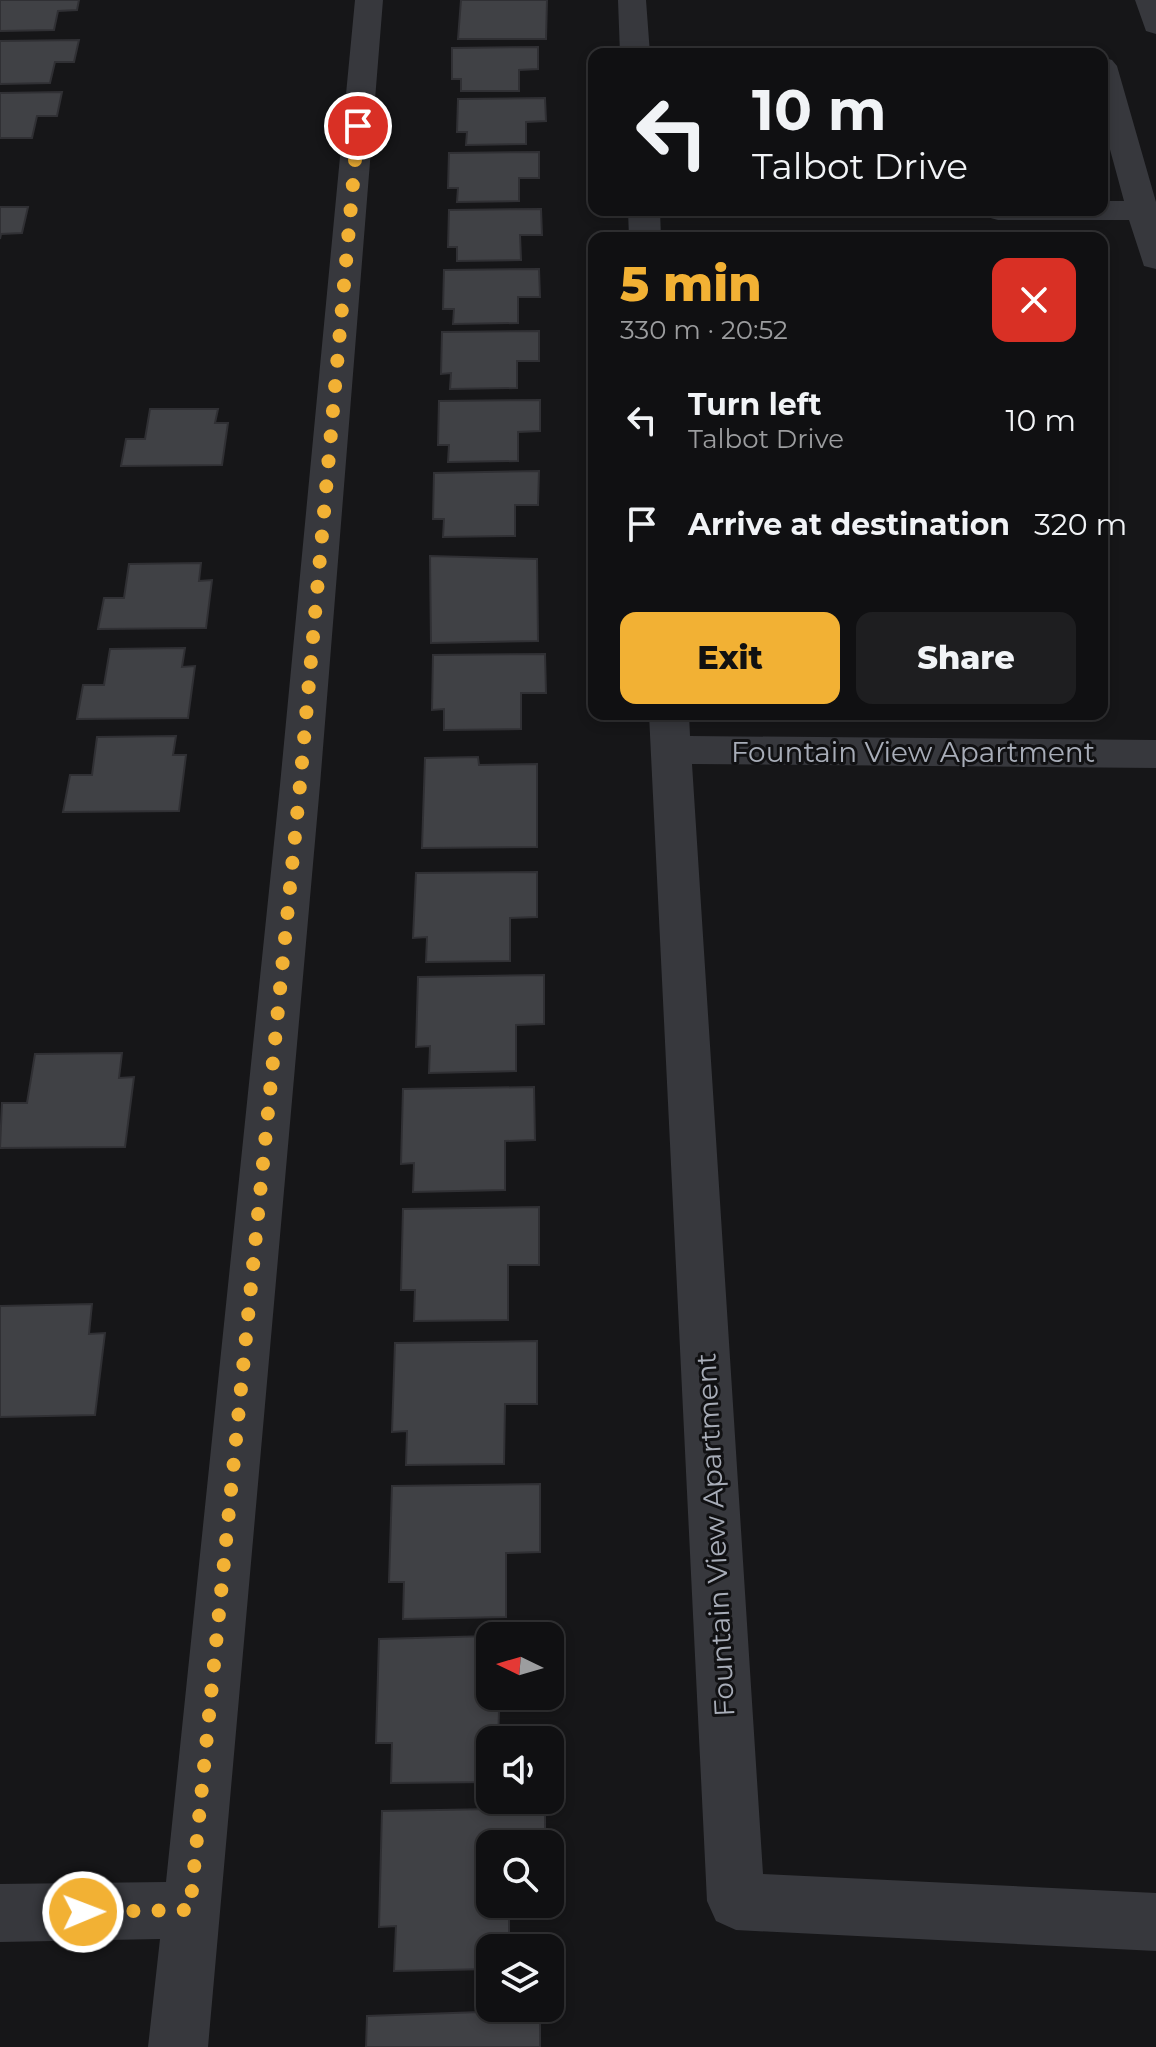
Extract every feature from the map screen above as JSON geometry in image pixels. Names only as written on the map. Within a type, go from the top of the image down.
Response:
[{"type":"street","points":[[178,2047],[299,801],[369,0]]},
{"type":"street","points":[[632,0],[635,48]]},
{"type":"street","points":[[1149,0],[1156,25]]},
{"type":"street","points":[[1108,86],[1156,259]]},
{"type":"street","points":[[1108,211],[1143,211]]},
{"type":"street","name":"Fountain View Apartment","points":[[1156,754],[669,732],[736,1901],[1156,1922]]},
{"type":"street","points":[[0,1913],[190,1910]]},
{"type":"building","points":[[0,0],[79,0],[77,10],[58,11],[54,30],[0,31]]},
{"type":"building","points":[[461,0],[547,0],[546,39],[458,39]]},
{"type":"building","points":[[79,40],[74,62],[55,62],[50,83],[0,84],[0,41]]},
{"type":"building","points":[[538,47],[538,69],[519,70],[519,91],[461,91],[461,79],[452,79],[452,48]]},
{"type":"building","points":[[62,92],[57,116],[37,116],[32,138],[0,138],[0,93]]},
{"type":"building","points":[[545,98],[546,121],[526,122],[526,144],[466,145],[467,132],[457,132],[458,99]]},
{"type":"building","points":[[539,152],[539,178],[519,178],[519,201],[457,202],[458,188],[448,188],[449,153]]},
{"type":"building","points":[[0,207],[28,207],[22,233],[1,234],[0,239]]},
{"type":"building","points":[[541,209],[542,235],[520,235],[521,260],[457,261],[457,247],[448,247],[449,210]]},
{"type":"building","points":[[539,269],[540,297],[518,297],[518,323],[453,324],[454,309],[443,309],[444,270]]},
{"type":"building","points":[[539,331],[539,361],[517,361],[517,388],[450,389],[451,373],[441,374],[442,332]]},
{"type":"building","points":[[540,400],[540,431],[518,432],[518,461],[448,462],[449,445],[438,445],[439,401]]},
{"type":"building","points":[[150,409],[218,409],[215,423],[228,423],[222,465],[121,466],[126,439],[145,439]]},
{"type":"building","points":[[539,471],[538,505],[515,505],[515,536],[443,537],[444,519],[433,519],[434,473]]},
{"type":"building","points":[[430,556],[537,559],[538,641],[431,643]]},
{"type":"building","points":[[201,563],[199,581],[212,580],[206,628],[98,629],[104,598],[124,598],[129,564]]},
{"type":"building","points":[[185,648],[182,667],[195,666],[188,718],[77,719],[83,685],[104,685],[110,649]]},
{"type":"building","points":[[545,654],[546,693],[521,693],[521,729],[444,730],[444,709],[432,710],[433,655]]},
{"type":"building","points":[[176,736],[173,755],[186,755],[179,811],[63,812],[70,775],[92,775],[97,737]]},
{"type":"building","points":[[478,757],[479,765],[537,764],[537,847],[422,848],[425,758]]},
{"type":"building","points":[[537,872],[537,917],[510,918],[510,961],[426,962],[427,937],[413,938],[416,873]]},
{"type":"building","points":[[544,975],[544,1024],[516,1025],[516,1071],[429,1073],[430,1046],[416,1047],[418,977]]},
{"type":"building","points":[[122,1053],[119,1078],[134,1077],[125,1147],[0,1148],[2,1103],[27,1103],[35,1054]]},
{"type":"building","points":[[534,1087],[535,1140],[505,1141],[505,1190],[413,1192],[414,1163],[401,1164],[403,1089]]},
{"type":"building","points":[[539,1207],[539,1265],[508,1265],[508,1320],[414,1321],[415,1290],[401,1290],[403,1209]]},
{"type":"building","points":[[92,1304],[89,1334],[105,1333],[95,1415],[0,1417],[0,1306]]},
{"type":"building","points":[[537,1341],[537,1404],[505,1404],[504,1464],[406,1465],[407,1431],[392,1432],[395,1343]]},
{"type":"building","points":[[540,1484],[540,1552],[506,1553],[506,1617],[403,1619],[404,1582],[389,1582],[392,1486]]},
{"type":"building","points":[[476,1636],[476,1710],[534,1710],[499,1711],[498,1726],[476,1726],[476,1782],[391,1783],[392,1743],[376,1743],[379,1639]]},
{"type":"building","points":[[476,1809],[476,1814],[545,1814],[545,1830],[476,1830],[476,1918],[509,1918],[509,1934],[476,1934],[476,1969],[394,1971],[396,1926],[379,1927],[382,1811]]},
{"type":"building","points":[[476,2012],[476,2022],[540,2022],[540,2047],[366,2047],[367,2016]]},
{"type":"route","points":[[83,1912],[190,1910],[300,785],[358,126]]}]
